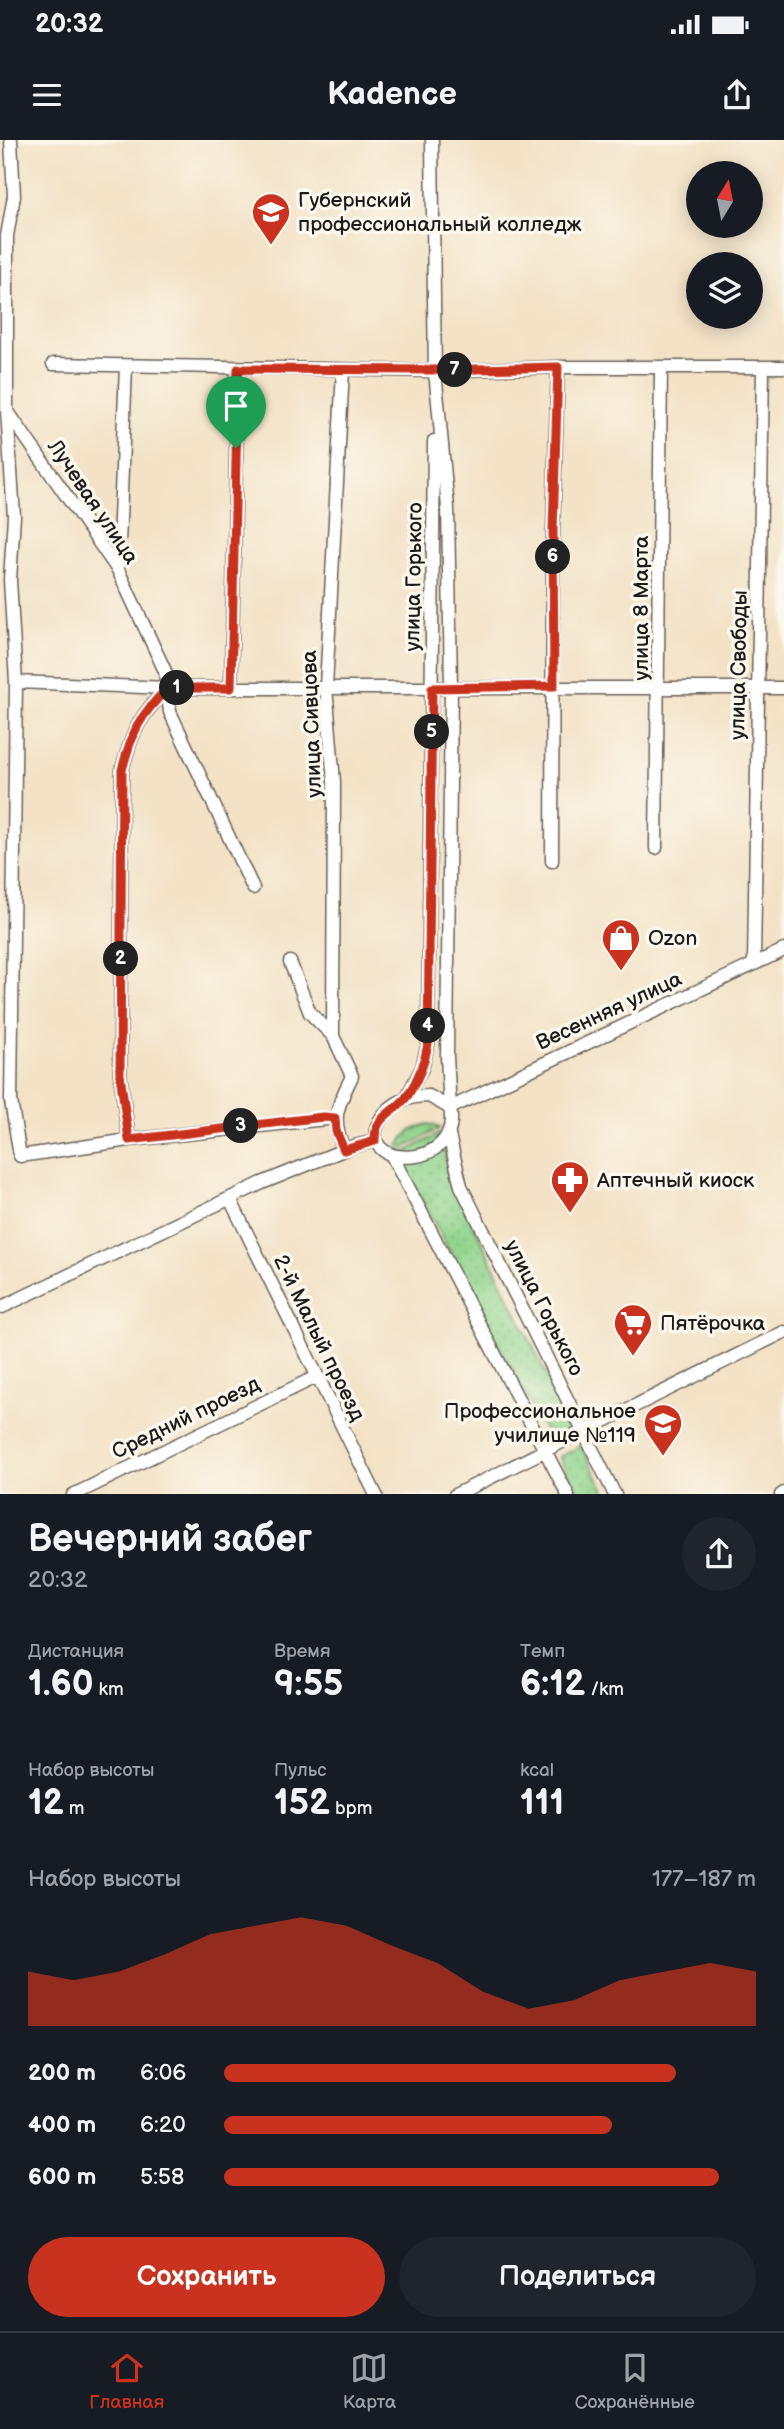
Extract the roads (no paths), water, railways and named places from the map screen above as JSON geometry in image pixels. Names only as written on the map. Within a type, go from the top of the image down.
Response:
[{"type":"street","points":[[11,140],[14,196],[7,236],[7,411],[14,516],[10,580],[16,682],[11,1101],[20,1156],[129,1140],[335,1118]]},
{"type":"street","points":[[432,140],[435,370]]},
{"type":"street","points":[[53,364],[343,370],[784,367]]},
{"type":"street","points":[[118,570],[126,366]]},
{"type":"street","points":[[552,861],[553,531],[558,367]]},
{"type":"street","name":"улица 8 Марта","points":[[656,848],[660,687],[661,367]]},
{"type":"street","name":"улица Свободы","points":[[754,964],[763,367]]},
{"type":"street","points":[[231,688],[238,369]]},
{"type":"street","name":"улица Сивцова","points":[[333,1036],[334,782],[326,687],[343,370]]},
{"type":"street","name":"улица Горького","points":[[435,370],[448,508],[451,688],[447,1057],[450,1108]]},
{"type":"street","name":"улица Горького","points":[[407,1097],[422,1068],[428,1044],[435,370]]},
{"type":"street","name":"Лучевая улица","points":[[7,411],[118,570],[165,671],[170,712],[253,888]]},
{"type":"street","points":[[16,682],[168,688],[784,688]]},
{"type":"street","points":[[129,1140],[120,1074],[122,770],[133,730],[147,709],[168,688]]},
{"type":"street","name":"Весенняя улица","points":[[450,1108],[784,950]]},
{"type":"street","points":[[290,962],[310,1013],[333,1036],[352,1076],[335,1118],[336,1131],[344,1150]]},
{"type":"street","points":[[429,1096],[450,1108],[452,1118],[449,1135],[422,1154],[409,1159],[392,1156],[385,1153],[375,1141],[374,1130],[384,1115],[407,1097],[429,1096]]},
{"type":"street","name":"улица Горького","points":[[449,1135],[461,1186],[615,1494]]},
{"type":"street","points":[[0,1308],[230,1199],[344,1150],[375,1141]]},
{"type":"street","points":[[392,1156],[568,1494]]},
{"type":"street","name":"2-й Малый проезд","points":[[230,1199],[376,1494]]},
{"type":"street","points":[[455,1494],[784,1332]]},
{"type":"street","name":"Средний проезд","points":[[73,1494],[316,1377]]},
{"type":"place","name":"Губернский профессиональный колледж","points":[[271,246]]},
{"type":"place","name":"Ozon","points":[[621,972]]},
{"type":"place","name":"Аптечный киоск","points":[[570,1214]]},
{"type":"place","name":"Пятёрочка","points":[[633,1357]]},
{"type":"place","name":"Профессиональное училище №119","points":[[663,1457]]}]
